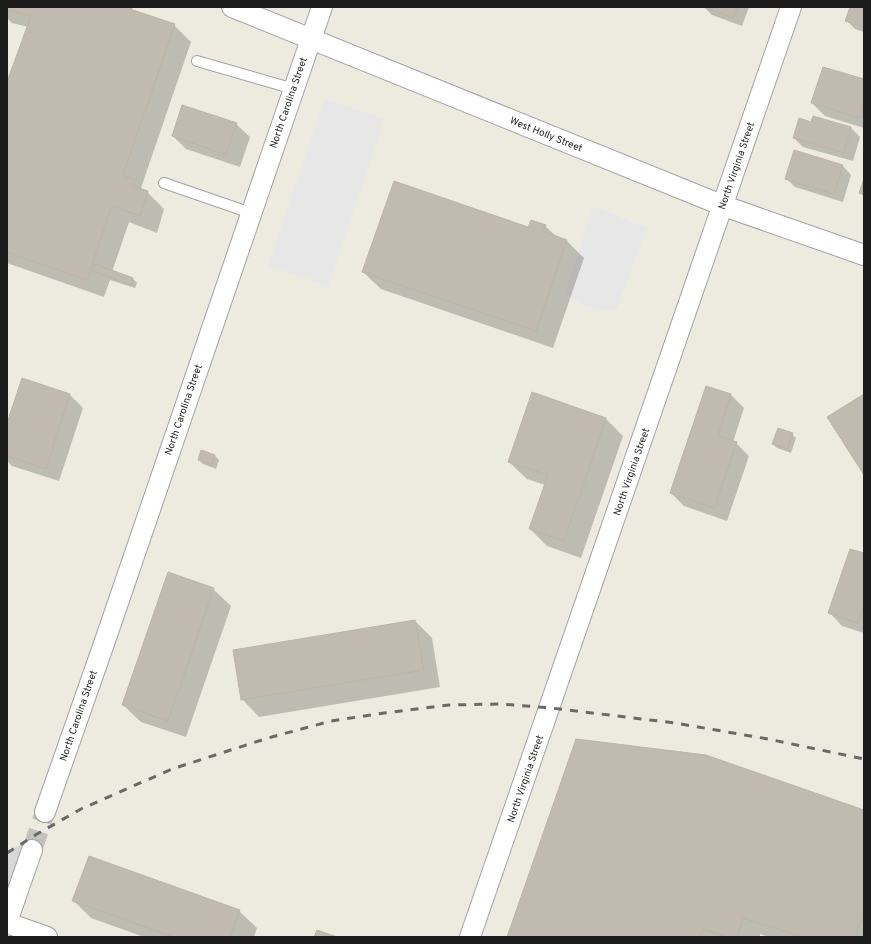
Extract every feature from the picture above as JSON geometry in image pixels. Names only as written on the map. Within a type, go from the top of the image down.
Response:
[{"type":"street","name":"West Holly Street","points":[[232,7],[724,206],[864,255]]},
{"type":"street","name":"North Carolina Street","points":[[45,812],[322,7]]},
{"type":"street","name":"North Virginia Street","points":[[470,937],[559,685],[791,7]]},
{"type":"street","points":[[32,850],[7,922],[47,937]]},
{"type":"lane","points":[[197,61],[294,89]]},
{"type":"lane","points":[[164,183],[251,214]]},
{"type":"shaded area","points":[[325,99],[385,119],[328,286],[268,266]]},
{"type":"shaded area","points":[[593,206],[647,228],[616,311],[587,307],[565,294]]},
{"type":"shaded area","points":[[38,833],[32,850],[7,922],[7,853]]},
{"type":"building","points":[[7,7],[124,7],[175,24],[123,175],[135,180],[132,186],[148,191],[140,216],[112,206],[87,280],[7,252],[7,82],[31,16],[7,10]]},
{"type":"building","points":[[704,7],[737,7],[734,18]]},
{"type":"building","points":[[850,7],[864,7],[864,27],[845,21]]},
{"type":"building","points":[[823,67],[864,79],[864,104],[860,118],[811,103]]},
{"type":"building","points":[[182,105],[237,123],[226,155],[172,136]]},
{"type":"building","points":[[813,116],[851,127],[844,153],[793,138],[799,118],[811,122]]},
{"type":"building","points":[[794,150],[843,165],[834,194],[785,179]]},
{"type":"building","points":[[864,179],[864,195],[859,193]]},
{"type":"building","points":[[394,181],[528,227],[531,220],[546,225],[543,231],[567,240],[536,331],[362,272]]},
{"type":"building","points":[[95,264],[133,278],[131,285],[92,271]]},
{"type":"building","points":[[22,378],[70,394],[46,469],[7,456],[7,423]]},
{"type":"building","points":[[706,386],[731,394],[718,436],[737,442],[714,508],[670,493]]},
{"type":"building","points":[[532,392],[606,418],[564,541],[529,529],[548,475],[508,462]]},
{"type":"building","points":[[864,394],[864,475],[827,417]]},
{"type":"building","points":[[778,428],[793,433],[787,449],[772,444]]},
{"type":"building","points":[[201,450],[215,455],[212,465],[198,460]]},
{"type":"building","points":[[850,549],[864,553],[864,606],[858,623],[828,613]]},
{"type":"building","points":[[168,572],[214,588],[168,721],[122,705]]},
{"type":"building","points":[[415,620],[424,670],[241,700],[233,650]]},
{"type":"building","points":[[576,739],[706,755],[864,810],[864,912],[855,937],[802,937],[743,918],[737,937],[727,937],[703,929],[700,937],[507,937]]},
{"type":"building","points":[[89,856],[240,910],[230,937],[174,937],[72,901]]},
{"type":"building","points":[[317,930],[337,937],[314,937]]},
{"type":"tunnel","points":[[32,850],[45,812]]},
{"type":"railway","points":[[7,853],[81,809],[172,769],[268,738],[331,721],[449,705],[501,704],[551,708],[675,723],[768,739],[864,759]]}]
